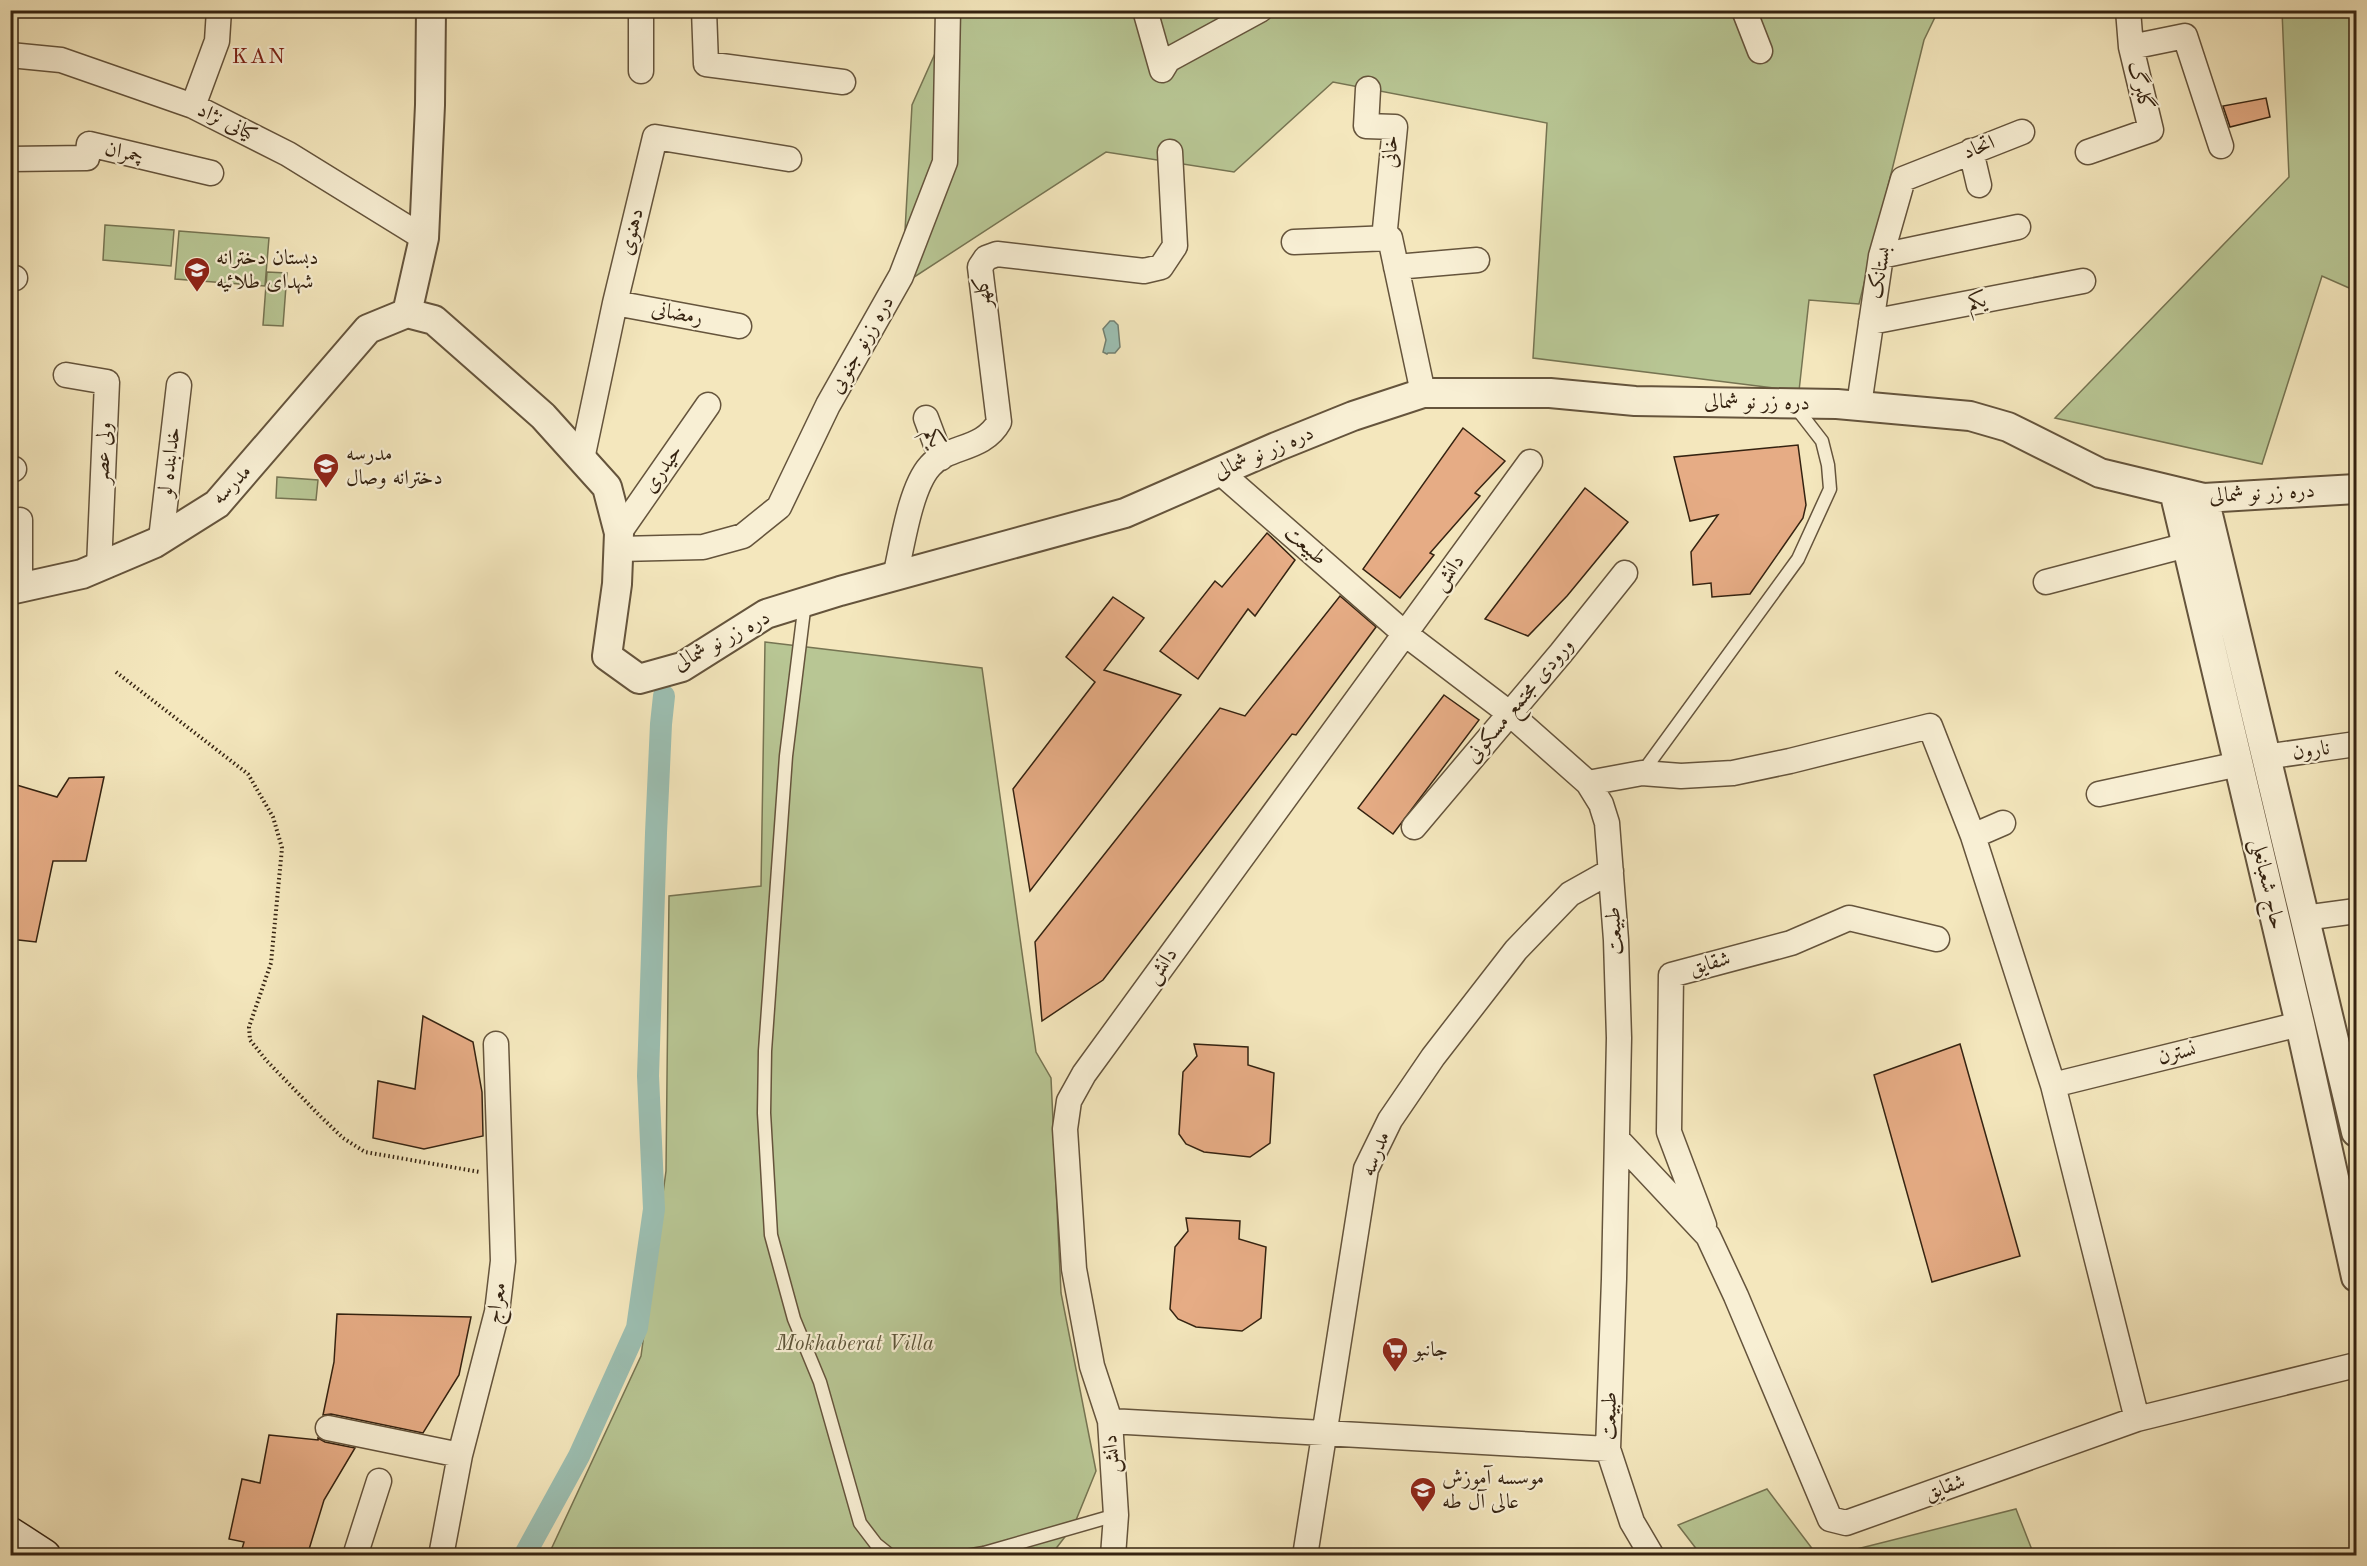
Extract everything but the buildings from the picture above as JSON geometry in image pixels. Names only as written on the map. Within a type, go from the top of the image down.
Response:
[{"type":"main road","points":[[10,1534],[44,1556]]},
{"type":"street","points":[[193,106],[217,41],[219,10]]},
{"type":"street","points":[[407,313],[424,238],[432,10]]},
{"type":"street","points":[[641,10],[641,71]]},
{"type":"street","points":[[704,10],[706,64],[843,82]]},
{"type":"street","name":"دره زرنو جنوبی","points":[[619,541],[703,547],[743,536],[779,507],[828,405],[901,276],[945,162],[948,10]]},
{"type":"street","points":[[1145,10],[1162,70],[1168,60],[1260,10]]},
{"type":"street","points":[[1744,10],[1760,51]]},
{"type":"street","name":"گلبرگ","points":[[2088,152],[2151,130],[2131,47],[2128,10]]},
{"type":"street","points":[[2131,47],[2185,36],[2221,146]]},
{"type":"street","name":"کیانی نژاد","points":[[10,56],[61,60],[193,106],[288,154],[424,238]]},
{"type":"street","name":"خانی","points":[[1368,89],[1366,126],[1395,127],[1384,239]]},
{"type":"street","name":"اتحاد","points":[[1936,164],[2022,132]]},
{"type":"street","name":"دهنوی","points":[[582,459],[615,303],[655,137],[789,159]]},
{"type":"street","name":"چمران","points":[[10,159],[87,158],[89,144],[211,173]]},
{"type":"street","points":[[1971,151],[1979,185]]},
{"type":"street","name":"کلهر","points":[[895,577],[917,489],[930,465],[983,440],[994,432],[999,422],[980,267],[986,258],[997,254],[1144,271],[1161,267],[1175,246],[1170,152]]},
{"type":"street","name":"بستانک","points":[[1859,405],[1881,256],[1903,179],[1936,164]]},
{"type":"street","points":[[1881,256],[2018,227]]},
{"type":"street","points":[[1294,242],[1390,238],[1423,393]]},
{"type":"street","points":[[1396,267],[1477,260]]},
{"type":"street","name":"یکم","points":[[1871,322],[2083,281]]},
{"type":"street","name":"رمضانی","points":[[615,303],[739,326]]},
{"type":"street","name":"دره زر نو شمالی","points":[[407,313],[434,320],[543,416],[607,487],[619,541],[617,584],[607,656],[639,679],[682,667],[766,614],[1125,513],[1276,447],[1353,416],[1423,393],[1550,393],[1635,400],[1859,405],[1970,416],[2008,427],[2100,474],[2204,498],[2356,489]]},
{"type":"street","name":"مدرسه","points":[[15,589],[82,574],[99,567],[162,539],[217,504],[368,329],[407,313]]},
{"type":"street","name":"ولی عصر","points":[[66,375],[107,382],[99,567]]},
{"type":"street","name":"خدابنده لو","points":[[162,539],[179,385]]},
{"type":"street","name":"حیدری","points":[[619,541],[708,405]]},
{"type":"street","name":"یکم","points":[[926,418],[941,458]]},
{"type":"street","name":"دانش","points":[[1113,1556],[1116,1515],[1110,1421],[1092,1366],[1074,1269],[1065,1129],[1069,1101],[1084,1074],[1530,462]]},
{"type":"street","name":"طبیعت","points":[[1220,472],[1404,633],[1509,713],[1588,783],[1601,804],[1607,824],[1611,871],[1619,1038],[1608,1449],[1632,1522],[1652,1556]]},
{"type":"street","name":"حاج شعبانعلی","points":[[2174,491],[2187,545],[2252,760]]},
{"type":"street","name":"حاج شعبانعلی","points":[[2204,498],[2252,760],[2290,921],[2300,1024],[2356,1277]]},
{"type":"street","points":[[15,589],[20,520]]},
{"type":"street","points":[[2046,582],[2187,545]]},
{"type":"street","name":"ورودی مجتمع مسکونی","points":[[1414,827],[1625,573]]},
{"type":"street","points":[[1588,783],[1642,773],[1681,776],[1734,773],[1930,726],[1972,836],[2053,1085],[2137,1419]]},
{"type":"street","name":"نارون","points":[[2099,794],[2252,760],[2356,744]]},
{"type":"street","points":[[1972,836],[2003,824]]},
{"type":"street","name":"مدرسه","points":[[1305,1556],[1366,1169],[1390,1120],[1433,1057],[1516,950],[1570,894],[1611,871]]},
{"type":"street","points":[[2290,921],[2356,911]]},
{"type":"street","name":"شقایق","points":[[1937,939],[1849,918],[1791,943],[1671,975],[1668,1132],[1708,1236],[1736,1296],[1830,1519],[1846,1523],[2137,1419],[2356,1365]]},
{"type":"street","name":"حاج شعبانعلی","points":[[2290,921],[2349,1067],[2356,1132]]},
{"type":"street","points":[[2300,1024],[2329,1016]]},
{"type":"street","name":"نسترن","points":[[2053,1085],[2300,1024]]},
{"type":"street","name":"معراج","points":[[441,1556],[460,1455],[497,1312],[504,1261],[496,1044]]},
{"type":"street","points":[[2312,1074],[2349,1067]]},
{"type":"street","name":"شقایق","points":[[1617,1139],[1708,1236]]},
{"type":"street","points":[[1110,1421],[1608,1449]]},
{"type":"street","points":[[328,1428],[460,1455]]},
{"type":"street","points":[[355,1556],[379,1481]]},
{"type":"lane","points":[[1642,773],[1798,559],[1830,489],[1828,465],[1822,441],[1794,404]]},
{"type":"lane","points":[[805,602],[786,756],[765,1051],[764,1113],[771,1235],[794,1318],[820,1382],[860,1523],[876,1544],[891,1556]]},
{"type":"lane","points":[[966,1556],[984,1553],[1116,1515]]},
{"type":"path","points":[[116,672],[248,774],[273,817],[282,848],[272,963],[249,1027],[250,1040],[319,1115],[343,1138],[365,1152],[501,1176]]},
{"type":"green space","points":[[954,11],[1938,11],[1924,40],[1859,304],[1809,300],[1799,391],[1533,358],[1547,123],[1333,82],[1234,172],[1106,152],[902,285],[912,105]]},
{"type":"green space","points":[[2282,11],[2356,11],[2356,291],[2322,276],[2262,464],[2055,418],[2289,177]]},
{"type":"green space","points":[[105,225],[174,230],[171,266],[103,260]]},
{"type":"green space","points":[[179,231],[269,238],[265,286],[175,279]]},
{"type":"green space","points":[[267,272],[287,273],[283,326],[263,325]]},
{"type":"green space","points":[[277,477],[318,480],[316,500],[276,498]]},
{"type":"green space","name":"Mokhaberat Villa","points":[[765,642],[982,668],[1036,1052],[1051,1078],[1061,1293],[1096,1471],[1074,1525],[1051,1555],[548,1556],[641,1356],[666,1171],[669,896],[761,886]]},
{"type":"green space","points":[[1767,1489],[1817,1555],[1701,1555],[1678,1525]]},
{"type":"green space","points":[[2016,1509],[2034,1555],[1833,1555]]},
{"type":"shaded area","points":[[1110,321],[1118,325],[1120,347],[1115,353],[1107,354],[1103,352],[1106,340],[1103,329]]},
{"type":"waterway","points":[[524,1556],[579,1456],[637,1328],[654,1209],[648,1076],[656,833],[664,696]]},
{"type":"place","name":"دبستان دخترانه شهدای طلائیه","points":[[197,293]]},
{"type":"place","name":"مدرسه دخترانه وصال","points":[[326,489]]},
{"type":"place","name":"جانبو","points":[[1395,1373]]},
{"type":"place","name":"موسسه آموزش عالی آل طه","points":[[1423,1513]]},
{"type":"district","name":"KAN","points":[[259,57]]}]
